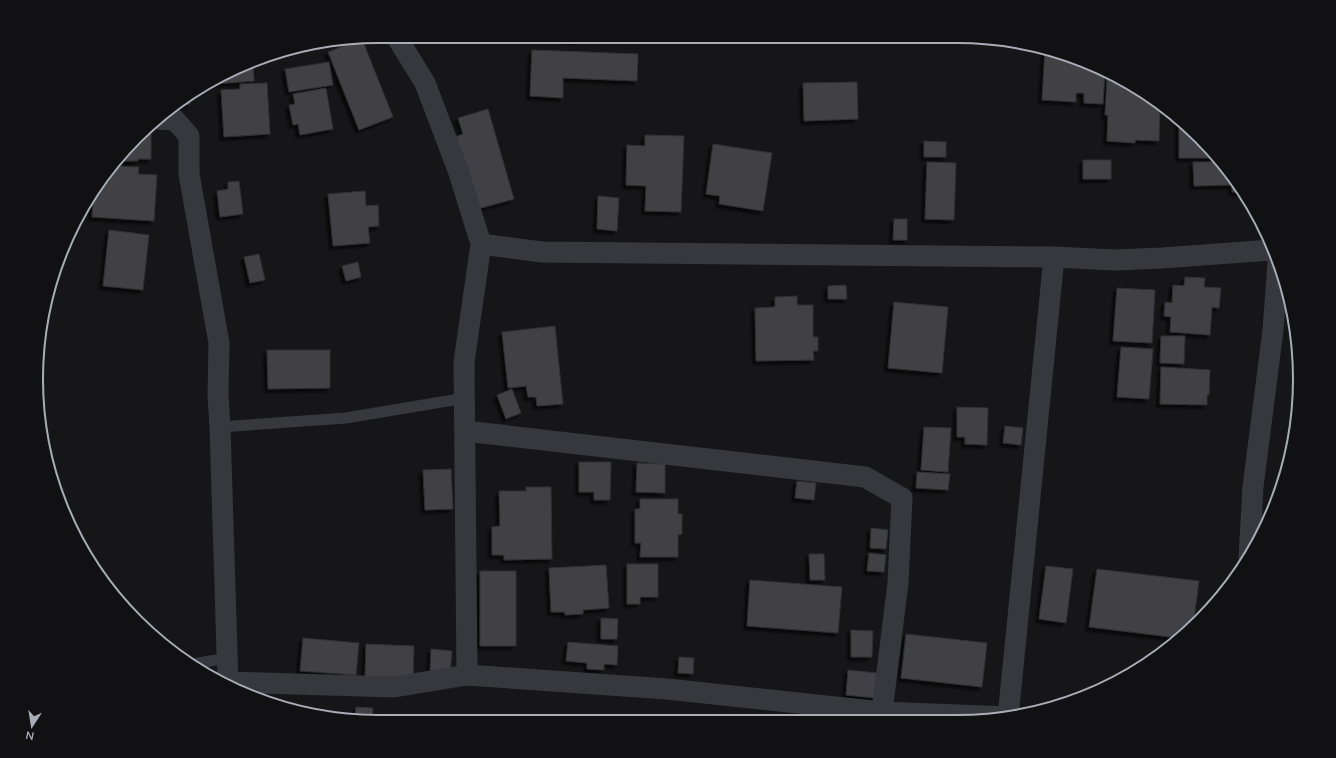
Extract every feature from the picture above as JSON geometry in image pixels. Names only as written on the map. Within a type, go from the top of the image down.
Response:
[{"type":"street","points":[[400,43],[425,83],[458,170],[482,244],[464,362],[467,675]]},
{"type":"street","points":[[164,120],[175,120],[189,136],[190,174],[219,343],[218,395],[228,679]]},
{"type":"street","points":[[482,244],[542,252],[1054,257],[1115,260],[1267,250]]},
{"type":"street","points":[[1009,711],[1054,257]]},
{"type":"street","points":[[1249,545],[1253,487],[1273,330],[1277,277]]},
{"type":"street","points":[[465,431],[864,476],[902,498],[898,583],[882,712]]},
{"type":"street","points":[[237,683],[394,688],[467,675],[667,690],[882,712],[957,715]]},
{"type":"lane","points":[[220,427],[346,418],[465,398]]},
{"type":"lane","points":[[200,663],[227,658]]},
{"type":"building","points":[[364,44],[393,117],[359,130],[328,52],[346,45]]},
{"type":"building","points":[[532,50],[638,54],[637,81],[563,78],[563,98],[530,96]]},
{"type":"building","points":[[1045,54],[1105,77],[1103,104],[1084,103],[1084,93],[1076,93],[1076,102],[1042,100]]},
{"type":"building","points":[[329,62],[333,85],[289,92],[285,69]]},
{"type":"building","points":[[253,68],[254,81],[219,84]]},
{"type":"building","points":[[1108,79],[1160,111],[1159,141],[1135,140],[1135,143],[1107,141],[1108,115],[1105,115]]},
{"type":"building","points":[[857,82],[858,119],[804,121],[803,83]]},
{"type":"building","points":[[267,83],[270,134],[224,137],[221,90],[240,89],[240,84]]},
{"type":"building","points":[[326,88],[333,129],[300,135],[298,124],[293,125],[289,105],[295,104],[293,94]]},
{"type":"building","points":[[488,109],[514,199],[474,210],[452,138],[463,134],[458,118]]},
{"type":"building","points":[[1179,126],[1211,158],[1179,158]]},
{"type":"building","points":[[151,132],[151,159],[138,159],[138,161],[123,161]]},
{"type":"building","points":[[645,135],[684,136],[681,212],[645,211],[646,186],[626,185],[627,145],[645,146]]},
{"type":"building","points":[[924,141],[946,142],[946,157],[924,157]]},
{"type":"building","points":[[713,144],[772,153],[763,211],[719,204],[720,196],[706,194]]},
{"type":"building","points":[[1083,160],[1111,160],[1111,179],[1083,179]]},
{"type":"building","points":[[927,162],[956,163],[954,220],[925,219]]},
{"type":"building","points":[[1193,162],[1214,162],[1231,185],[1194,186]]},
{"type":"building","points":[[118,166],[139,167],[138,174],[157,175],[154,221],[92,217],[93,203]]},
{"type":"building","points":[[239,181],[243,214],[220,217],[217,191],[228,189],[228,182]]},
{"type":"building","points":[[1232,186],[1236,192],[1232,192]]},
{"type":"building","points":[[365,191],[366,206],[378,205],[379,226],[368,227],[370,243],[333,246],[328,194]]},
{"type":"building","points":[[598,196],[619,198],[617,231],[597,229]]},
{"type":"building","points":[[894,219],[907,219],[907,240],[893,240]]},
{"type":"building","points":[[109,230],[149,235],[143,290],[103,286]]},
{"type":"building","points":[[259,254],[265,280],[250,283],[244,257]]},
{"type":"building","points":[[358,262],[361,277],[346,281],[342,266]]},
{"type":"building","points":[[1185,277],[1205,278],[1204,287],[1221,288],[1219,308],[1212,307],[1210,335],[1170,332],[1171,317],[1164,316],[1165,302],[1172,303],[1173,285],[1184,286]]},
{"type":"building","points":[[846,285],[847,299],[828,299],[828,286]]},
{"type":"building","points":[[1117,288],[1155,290],[1152,343],[1113,341]]},
{"type":"building","points":[[797,296],[797,305],[813,305],[813,337],[818,337],[818,351],[813,351],[814,360],[756,361],[755,308],[775,307],[775,297]]},
{"type":"building","points":[[894,302],[948,307],[942,373],[888,368]]},
{"type":"building","points":[[555,326],[563,404],[537,406],[536,397],[528,397],[526,386],[508,388],[502,332]]},
{"type":"building","points":[[1161,336],[1185,336],[1184,364],[1160,363]]},
{"type":"building","points":[[1121,347],[1153,349],[1149,399],[1117,397]]},
{"type":"building","points":[[267,350],[330,350],[330,388],[268,389]]},
{"type":"building","points":[[1161,367],[1210,370],[1207,405],[1160,404]]},
{"type":"building","points":[[512,389],[521,413],[506,419],[497,395]]},
{"type":"building","points":[[957,407],[988,408],[987,445],[965,444],[965,437],[957,437]]},
{"type":"building","points":[[1005,426],[1023,428],[1021,445],[1003,443]]},
{"type":"building","points":[[924,427],[951,428],[948,472],[921,470]]},
{"type":"building","points":[[579,462],[611,462],[610,500],[594,500],[594,492],[579,492]]},
{"type":"building","points":[[637,463],[665,464],[665,493],[636,492]]},
{"type":"building","points":[[451,469],[453,509],[425,510],[423,470]]},
{"type":"building","points":[[917,472],[950,474],[948,490],[916,488]]},
{"type":"building","points":[[797,481],[816,483],[814,500],[795,498]]},
{"type":"building","points":[[526,487],[551,487],[552,559],[504,560],[504,555],[492,555],[492,527],[500,526],[499,491],[526,491]]},
{"type":"building","points":[[640,499],[678,499],[678,514],[682,514],[682,534],[678,535],[678,557],[640,557],[641,543],[635,543],[635,509],[640,509]]},
{"type":"building","points":[[871,528],[888,530],[886,549],[870,548]]},
{"type":"building","points":[[869,553],[886,555],[884,572],[867,571]]},
{"type":"building","points":[[809,554],[824,554],[825,580],[810,580]]},
{"type":"building","points":[[627,564],[658,564],[658,597],[640,597],[640,604],[627,604]]},
{"type":"building","points":[[606,565],[609,608],[583,610],[583,614],[565,615],[565,612],[551,612],[549,568]]},
{"type":"building","points":[[1046,566],[1073,569],[1066,623],[1039,619]]},
{"type":"building","points":[[1097,569],[1199,581],[1194,618],[1173,637],[1089,627]]},
{"type":"building","points":[[480,571],[516,571],[516,646],[480,646]]},
{"type":"building","points":[[750,580],[842,587],[838,633],[747,626]]},
{"type":"building","points":[[601,618],[618,619],[617,639],[601,639]]},
{"type":"building","points":[[851,630],[873,631],[872,657],[851,657]]},
{"type":"building","points":[[906,634],[987,643],[982,687],[901,678]]},
{"type":"building","points":[[303,638],[359,643],[356,675],[300,671]]},
{"type":"building","points":[[568,642],[618,646],[617,665],[604,664],[604,670],[587,669],[587,663],[566,661]]},
{"type":"building","points":[[366,644],[414,646],[413,680],[365,678]]},
{"type":"building","points":[[431,649],[452,651],[450,676],[430,675]]},
{"type":"building","points":[[679,657],[694,658],[693,674],[678,673]]},
{"type":"building","points":[[848,670],[877,673],[875,698],[846,695]]},
{"type":"building","points":[[356,707],[373,708],[372,715],[356,714]]}]
